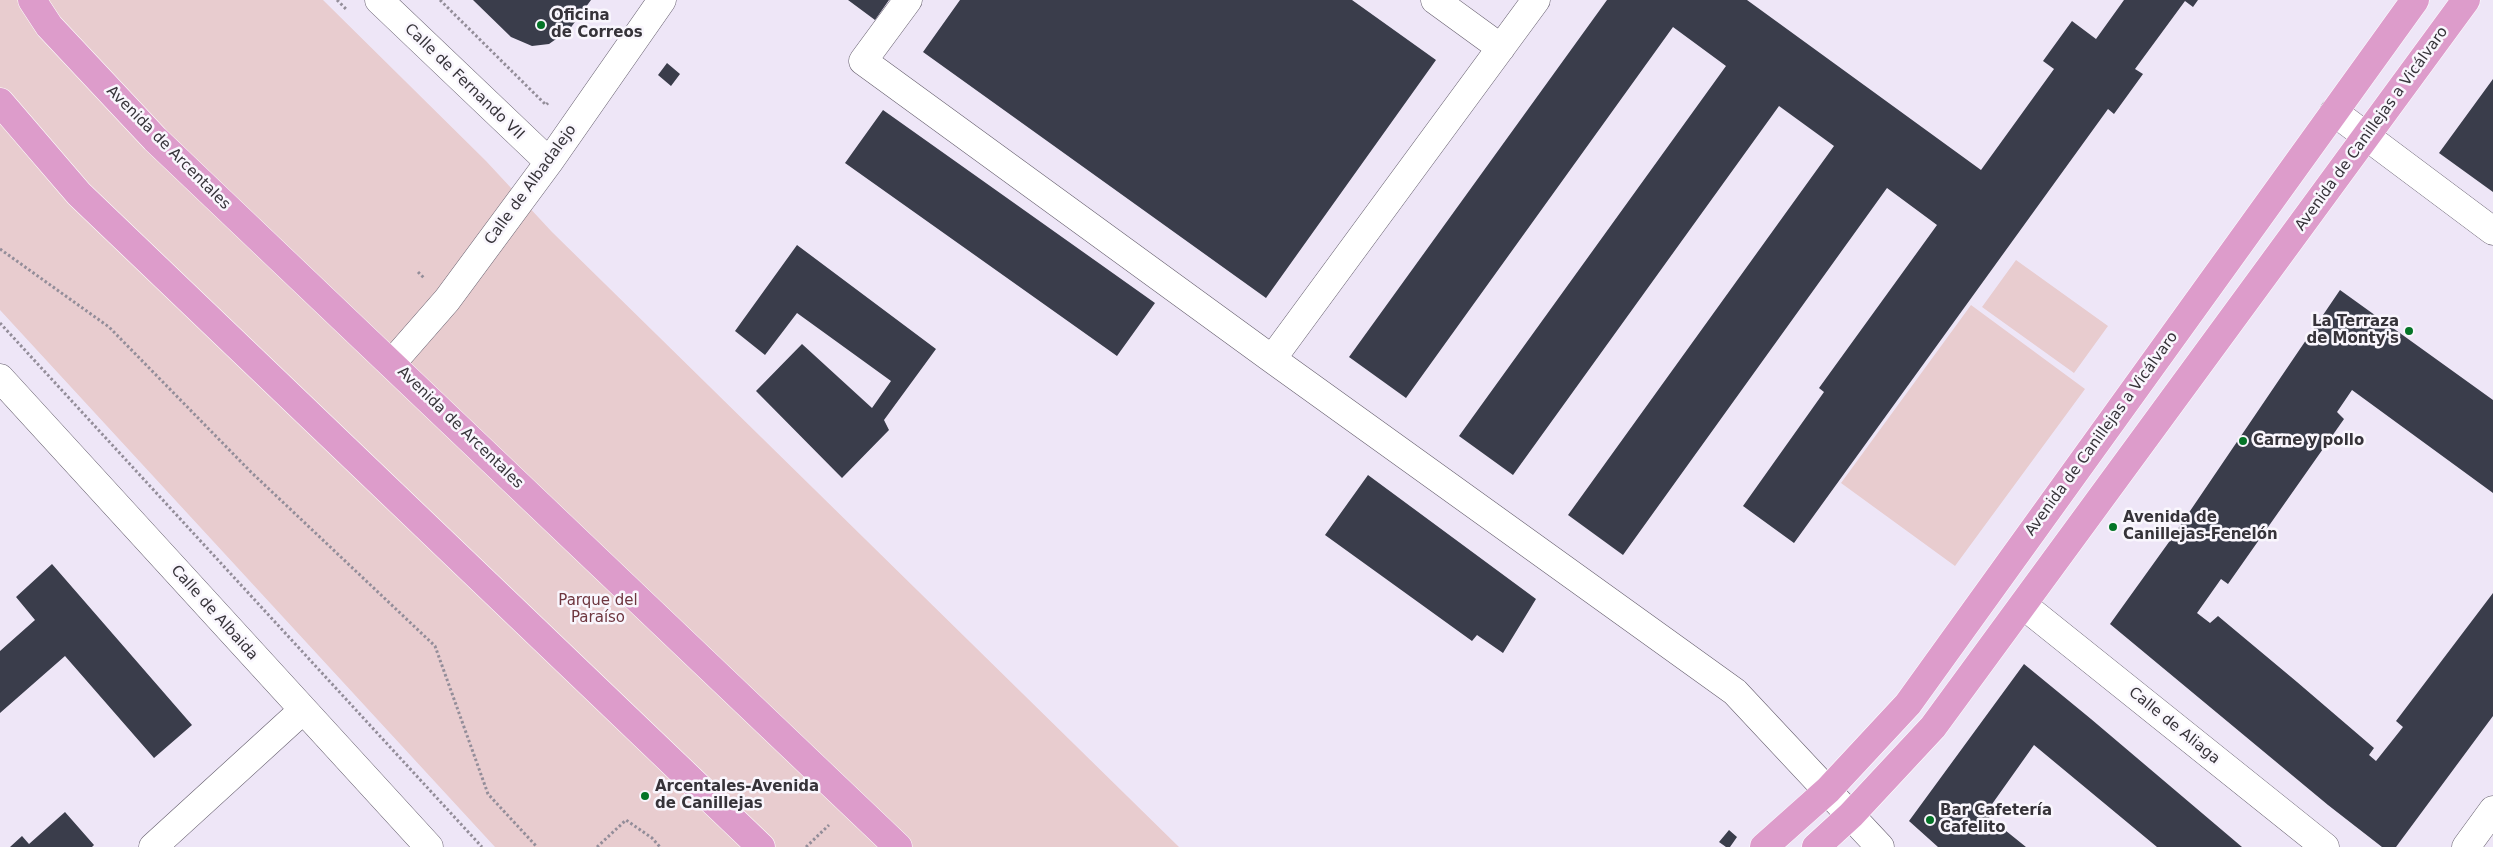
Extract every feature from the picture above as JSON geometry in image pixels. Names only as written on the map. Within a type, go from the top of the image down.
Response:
[{"type":"main road","name":"Avenida de Arcentales","points":[[32,0],[49,26],[155,139],[898,847]]},
{"type":"main road","name":"Avenida de Canillejas a Vicálvaro","points":[[1764,847],[1828,790],[1908,704],[2415,0]]},
{"type":"main road","name":"Avenida de Canillejas a Vicálvaro","points":[[1816,847],[1851,815],[1933,726],[2466,0]]},
{"type":"main road","points":[[0,102],[86,201],[761,847]]},
{"type":"street","name":"Calle de Fernando VII","points":[[379,0],[549,162]]},
{"type":"street","name":"Calle de Albadalejo","points":[[392,363],[447,300],[549,162],[662,0]]},
{"type":"street","points":[[908,0],[863,61],[1272,359],[1735,692],[1880,847]]},
{"type":"street","points":[[1435,0],[1501,48]]},
{"type":"street","points":[[1272,359],[1536,0]]},
{"type":"street","points":[[2334,112],[2493,231]]},
{"type":"street","name":"Calle de Albaida","points":[[0,378],[429,847]]},
{"type":"street","name":"Calle de Aliaga","points":[[2023,605],[2325,847]]},
{"type":"street","points":[[153,847],[303,710]]},
{"type":"street","points":[[2466,847],[2493,810]]},
{"type":"path","points":[[440,0],[546,105],[552,97]]},
{"type":"path","points":[[0,249],[109,326],[251,472],[435,646],[488,794],[537,847]]},
{"type":"path","points":[[0,323],[482,847]]},
{"type":"path","points":[[596,847],[626,820],[652,838],[660,847]]},
{"type":"green space","name":"Parque del Paraíso","points":[[0,0],[323,0],[486,161],[552,232],[1179,847],[495,847],[0,310]]},
{"type":"green space","points":[[2016,260],[2108,326],[2074,373],[1982,307]]},
{"type":"green space","points":[[1971,305],[2085,389],[1955,566],[1841,483]]},
{"type":"building","points":[[473,0],[591,0],[569,30],[549,44],[532,46],[511,37]]},
{"type":"building","points":[[848,0],[889,0],[875,20]]},
{"type":"building","points":[[960,0],[1352,0],[1436,60],[1266,298],[923,52]]},
{"type":"building","points":[[1607,0],[1747,0],[1981,170],[2054,69],[2043,61],[2072,21],[2096,39],[2124,0],[2198,0],[2193,7],[2185,1],[2135,69],[2143,74],[2114,114],[2108,109],[1794,543],[1743,506],[1824,392],[1819,388],[1937,225],[1887,188],[1623,555],[1568,515],[1834,146],[1779,106],[1513,475],[1459,436],[1726,66],[1673,27],[1406,398],[1349,357]]},
{"type":"building","points":[[667,63],[680,74],[671,86],[658,75]]},
{"type":"building","points":[[2493,79],[2493,192],[2439,153]]},
{"type":"building","points":[[883,110],[1155,303],[1117,356],[845,163]]},
{"type":"building","points":[[797,245],[936,349],[884,420],[889,430],[842,478],[756,391],[802,344],[872,408],[891,381],[797,313],[765,355],[735,331]]},
{"type":"building","points":[[2340,290],[2493,400],[2493,493],[2352,390],[2337,412],[2344,419],[2228,584],[2221,579],[2197,613],[2210,623],[2218,616],[2374,748],[2369,755],[2376,761],[2403,727],[2396,721],[2493,593],[2493,716],[2396,847],[2382,847],[2328,805],[2110,624],[2169,542]]},
{"type":"building","points":[[1368,475],[1536,599],[1503,653],[1477,635],[1472,641],[1325,535]]},
{"type":"building","points":[[52,564],[192,725],[154,758],[65,656],[0,713],[0,651],[35,620],[16,597]]},
{"type":"building","points":[[2024,664],[2242,847],[2157,847],[2034,745],[1985,814],[2026,847],[1938,847],[1909,821]]},
{"type":"building","points":[[65,812],[94,845],[92,847],[10,847],[22,836],[29,844]]},
{"type":"building","points":[[1729,830],[1737,837],[1730,847],[1726,847],[1719,842]]},
{"type":"place","name":"Oficina de Correos","points":[[541,25]]},
{"type":"place","name":"La Terraza de Monty's","points":[[2409,331]]},
{"type":"place","name":"Carne y pollo","points":[[2243,441]]},
{"type":"place","name":"Avenida de Canillejas-Fenelón","points":[[2113,527]]},
{"type":"place","name":"Arcentales-Avenida de Canillejas","points":[[645,796]]},
{"type":"place","name":"Bar Cafetería Cafelito","points":[[1930,820]]}]
